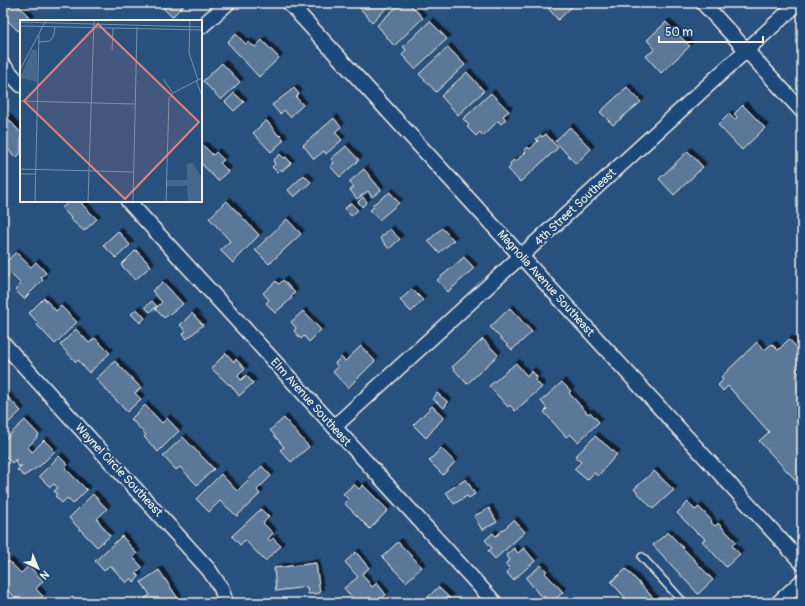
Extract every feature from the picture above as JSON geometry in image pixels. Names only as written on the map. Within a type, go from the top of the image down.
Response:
[{"type":"street","points":[[202,27],[228,3]]},
{"type":"street","name":"Magnolia Avenue Southeast","points":[[289,3],[802,563]]},
{"type":"street","points":[[703,3],[802,110]]},
{"type":"street","name":"4th Street Southeast","points":[[334,427],[798,3]]},
{"type":"street","points":[[3,65],[20,84]]},
{"type":"street","name":"Elm Avenue Southeast","points":[[129,202],[495,603]]},
{"type":"street","name":"Waynel Circle Southeast","points":[[3,343],[209,570],[221,588],[226,603]]},
{"type":"street","points":[[778,603],[802,581]]},
{"type":"lane","points":[[642,557],[684,603]]},
{"type":"building","points":[[13,3],[16,3],[31,19],[20,20],[20,29],[18,31],[3,16],[3,13]]},
{"type":"building","points":[[169,3],[185,4],[172,17],[163,8]]},
{"type":"building","points":[[362,3],[392,3],[372,22],[358,6]]},
{"type":"building","points":[[401,3],[409,3],[423,18],[394,46],[377,25]]},
{"type":"building","points":[[544,3],[576,3],[558,20]]},
{"type":"building","points":[[430,21],[447,39],[415,69],[402,55],[406,50],[403,47]]},
{"type":"building","points":[[666,22],[690,46],[661,73],[646,56],[655,49],[647,40]]},
{"type":"building","points":[[236,34],[246,44],[248,42],[255,47],[262,40],[279,58],[259,77],[227,42]]},
{"type":"building","points":[[448,47],[465,65],[436,92],[419,74]]},
{"type":"building","points":[[222,63],[240,82],[221,100],[203,81]]},
{"type":"building","points":[[467,72],[484,91],[458,115],[441,96]]},
{"type":"building","points":[[627,87],[641,102],[613,125],[600,112]]},
{"type":"building","points":[[294,88],[299,94],[296,97],[303,105],[290,117],[284,110],[280,114],[272,105]]},
{"type":"building","points":[[234,93],[244,102],[234,111],[225,102]]},
{"type":"building","points":[[491,93],[509,111],[503,116],[506,119],[501,124],[498,121],[483,136],[480,132],[476,136],[467,127],[469,125],[463,119]]},
{"type":"building","points":[[743,105],[765,128],[742,150],[718,125],[729,114],[735,120],[737,117],[734,114]]},
{"type":"building","points":[[3,113],[20,132],[20,154],[16,158],[3,144]]},
{"type":"building","points":[[334,118],[341,127],[335,132],[342,140],[326,154],[324,151],[314,159],[303,145]]},
{"type":"building","points":[[265,121],[267,121],[279,136],[280,135],[283,138],[283,141],[271,152],[253,133]]},
{"type":"building","points":[[570,127],[591,149],[576,164],[555,141]]},
{"type":"building","points":[[546,134],[558,148],[520,182],[508,169],[511,166],[509,164],[514,160],[515,162],[526,152],[524,151],[528,147],[530,149],[538,141],[536,139],[541,135],[542,137]]},
{"type":"building","points":[[203,145],[213,155],[216,152],[224,160],[220,163],[228,171],[218,181],[202,164]]},
{"type":"building","points":[[346,146],[359,160],[340,177],[330,166],[334,163],[331,159]]},
{"type":"building","points":[[688,151],[703,167],[674,195],[659,179]]},
{"type":"building","points":[[280,154],[284,158],[286,157],[291,163],[282,171],[280,169],[277,172],[272,167],[275,164],[273,161]]},
{"type":"building","points":[[364,169],[381,190],[372,197],[368,191],[357,199],[350,190],[354,187],[349,182]]},
{"type":"building","points":[[304,175],[311,182],[294,197],[288,190]]},
{"type":"building","points":[[390,192],[399,203],[379,220],[370,210],[374,207],[372,205]]},
{"type":"building","points":[[363,197],[367,202],[362,207],[358,202]]},
{"type":"building","points":[[227,201],[259,235],[233,263],[220,250],[230,241],[209,218]]},
{"type":"building","points":[[68,202],[83,202],[82,204],[97,219],[84,231],[70,219],[71,218],[62,208]]},
{"type":"building","points":[[351,203],[358,210],[351,216],[344,209]]},
{"type":"building","points":[[287,219],[301,234],[269,264],[255,250]]},
{"type":"building","points":[[442,228],[454,240],[439,253],[428,241]]},
{"type":"building","points":[[390,229],[400,239],[389,249],[380,238]]},
{"type":"building","points":[[118,231],[130,245],[116,258],[103,245]]},
{"type":"building","points":[[136,250],[151,266],[135,280],[121,265]]},
{"type":"building","points":[[16,252],[31,267],[36,262],[46,273],[41,278],[43,280],[24,299],[15,290],[21,284],[11,274],[6,279],[3,275],[3,265]]},
{"type":"building","points":[[464,257],[474,268],[448,292],[437,280]]},
{"type":"building","points":[[283,280],[295,293],[291,297],[292,298],[275,313],[266,303],[269,300],[263,293],[276,281],[279,284]]},
{"type":"building","points":[[163,282],[183,304],[164,318],[155,309],[162,302],[152,291]]},
{"type":"building","points":[[412,289],[423,300],[411,312],[400,300]]},
{"type":"building","points":[[44,298],[56,311],[61,306],[77,322],[55,344],[37,325],[38,323],[29,313]]},
{"type":"building","points":[[152,301],[157,306],[150,312],[145,307]]},
{"type":"building","points":[[510,308],[532,332],[512,350],[490,327]]},
{"type":"building","points":[[137,309],[145,318],[140,323],[131,314]]},
{"type":"building","points":[[303,311],[321,330],[309,342],[304,336],[301,339],[294,331],[296,328],[291,322]]},
{"type":"building","points":[[192,313],[203,325],[187,339],[183,334],[186,331],[180,325]]},
{"type":"building","points":[[76,329],[89,343],[95,338],[110,353],[89,373],[78,360],[76,362],[60,345]]},
{"type":"building","points":[[483,339],[498,355],[467,384],[452,367]]},
{"type":"building","points":[[789,339],[802,353],[802,364],[796,370],[799,373],[802,373],[802,487],[759,441],[769,432],[728,386],[723,391],[718,385],[723,380],[721,377],[757,342],[764,350],[772,344],[778,350]]},
{"type":"building","points":[[361,346],[375,361],[348,388],[333,372],[338,367],[335,363],[341,357],[345,361]]},
{"type":"building","points":[[226,353],[234,362],[236,359],[245,369],[238,376],[241,380],[246,375],[253,383],[239,396],[230,384],[229,385],[211,368]]},
{"type":"building","points":[[115,361],[141,388],[135,393],[141,399],[127,412],[96,379]]},
{"type":"building","points":[[516,363],[527,376],[532,371],[537,377],[535,380],[542,387],[515,411],[510,405],[508,407],[489,386]]},
{"type":"building","points":[[562,382],[571,391],[569,393],[588,414],[590,412],[599,422],[578,442],[570,434],[566,437],[544,412],[547,409],[541,401]]},
{"type":"building","points":[[3,392],[21,411],[3,428]]},
{"type":"building","points":[[437,393],[448,402],[444,408],[433,399]]},
{"type":"building","points":[[145,405],[162,423],[167,418],[179,431],[158,452],[144,437],[146,435],[131,419]]},
{"type":"building","points":[[432,406],[444,417],[426,438],[413,425]]},
{"type":"building","points":[[284,418],[309,447],[291,462],[280,450],[284,447],[270,430]]},
{"type":"building","points":[[25,420],[39,435],[28,447],[32,452],[44,440],[55,451],[41,465],[24,476],[17,470],[22,465],[19,467],[15,462],[16,459],[12,463],[3,454],[3,441]]},
{"type":"building","points":[[595,436],[617,454],[598,476],[594,473],[587,480],[574,469],[581,462],[575,457]]},
{"type":"building","points":[[183,437],[214,469],[197,485],[180,467],[176,470],[163,456]]},
{"type":"building","points":[[441,448],[455,462],[443,475],[429,461]]},
{"type":"building","points":[[59,456],[68,465],[65,468],[87,490],[73,504],[67,498],[62,503],[55,496],[57,494],[54,491],[58,488],[54,484],[50,487],[39,476]]},
{"type":"building","points":[[262,466],[271,476],[257,490],[260,494],[237,516],[220,501],[209,512],[196,499],[221,474],[237,491]]},
{"type":"building","points":[[654,471],[674,490],[653,509],[634,489]]},
{"type":"building","points":[[466,479],[475,494],[469,498],[467,496],[454,504],[446,492]]},
{"type":"building","points":[[354,484],[359,489],[363,485],[388,510],[370,529],[344,503],[348,499],[343,494]]},
{"type":"building","points":[[93,494],[107,509],[97,519],[110,536],[97,547],[69,518]]},
{"type":"building","points":[[688,502],[695,510],[699,507],[715,526],[718,523],[736,542],[732,546],[740,554],[726,567],[702,541],[705,539],[677,513]]},
{"type":"building","points":[[489,508],[497,522],[482,530],[474,516]]},
{"type":"building","points":[[261,509],[269,517],[263,523],[273,533],[268,539],[270,541],[273,538],[281,546],[265,561],[245,540],[240,545],[232,536]]},
{"type":"building","points":[[514,520],[525,532],[495,559],[488,551],[492,548],[485,540],[493,533],[496,536]]},
{"type":"building","points":[[668,532],[713,580],[698,594],[653,545]]},
{"type":"building","points":[[122,536],[137,554],[133,557],[142,567],[136,573],[139,577],[134,582],[131,578],[126,583],[110,565],[104,571],[95,561]]},
{"type":"building","points":[[398,542],[422,567],[406,582],[382,557]]},
{"type":"building","points":[[514,548],[518,553],[524,548],[535,561],[513,580],[506,572],[510,569],[505,564],[510,560],[506,555]]},
{"type":"building","points":[[356,552],[369,568],[362,574],[372,587],[377,583],[386,595],[381,599],[385,603],[363,603],[360,599],[356,602],[344,588],[358,577],[345,562]]},
{"type":"building","points":[[9,561],[21,573],[29,566],[43,581],[36,589],[43,596],[35,603],[21,603],[3,586],[3,566]]},
{"type":"building","points":[[316,563],[320,593],[308,594],[307,587],[276,591],[274,568]]},
{"type":"building","points":[[541,565],[547,571],[545,573],[563,592],[552,603],[543,596],[541,597],[526,578]]},
{"type":"building","points":[[626,569],[658,603],[630,603],[611,582]]},
{"type":"building","points":[[159,570],[179,600],[174,603],[149,603],[145,598],[150,595],[141,582]]},
{"type":"building","points":[[438,587],[450,598],[445,603],[430,603],[426,599]]}]
